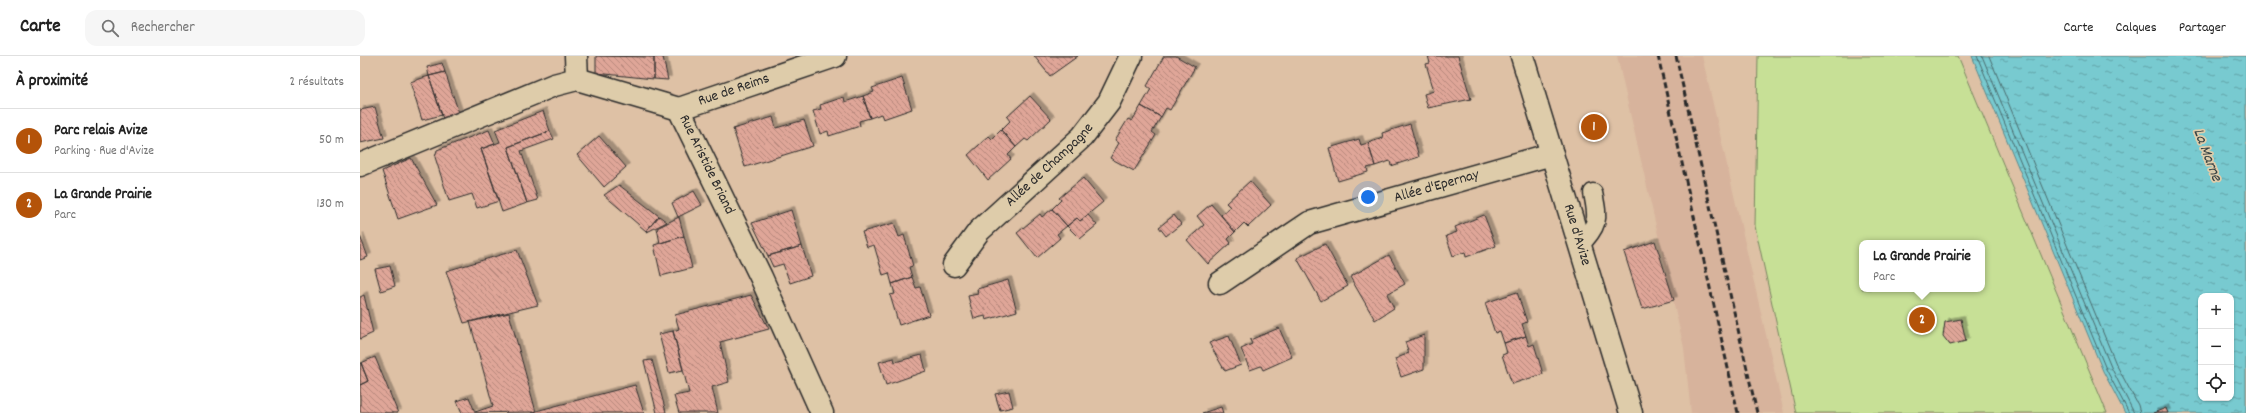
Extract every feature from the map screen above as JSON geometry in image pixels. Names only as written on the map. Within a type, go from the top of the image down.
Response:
[{"type":"street","points":[[362,162],[462,124],[554,85],[577,79],[576,56]]},
{"type":"street","name":"Rue de Reims","points":[[679,109],[835,56]]},
{"type":"street","name":"Allée de Champagne","points":[[954,265],[979,231],[1082,136],[1109,102],[1131,56]]},
{"type":"street","name":"Rue d'Avize","points":[[1522,56],[1631,413]]},
{"type":"street","name":"Rue Aristide Briand","points":[[577,79],[679,109],[761,277],[822,413]]},
{"type":"street","name":"Allée d'Epernay","points":[[1220,283],[1309,223],[1552,154]]},
{"type":"lane","points":[[1579,246],[1595,227],[1597,213],[1593,193]]},
{"type":"shaded area","points":[[1617,56],[1702,56],[1784,413],[1691,413],[1684,348]]},
{"type":"green space","points":[[1758,56],[1958,56],[2107,413],[1796,413],[1755,226]]},
{"type":"water","name":"La Marne","points":[[1972,56],[2246,56],[2246,413],[2125,413],[2103,371]]},
{"type":"building","points":[[596,56],[654,57],[654,79],[596,73]]},
{"type":"building","points":[[1034,56],[1078,56],[1050,76]]},
{"type":"building","points":[[1164,56],[1176,56],[1195,67],[1170,110],[1166,108],[1161,117],[1141,106],[1151,89],[1147,86]]},
{"type":"building","points":[[1428,56],[1458,56],[1471,99],[1428,108],[1424,94],[1434,91],[1426,64],[1430,63]]},
{"type":"building","points":[[654,57],[663,57],[668,80],[654,79]]},
{"type":"building","points":[[442,63],[445,72],[429,76],[427,67]]},
{"type":"building","points":[[445,72],[459,113],[443,119],[429,76]]},
{"type":"building","points":[[429,76],[442,115],[422,120],[410,82]]},
{"type":"building","points":[[902,78],[912,109],[883,119],[881,114],[870,118],[863,96],[874,92],[872,88]]},
{"type":"building","points":[[863,96],[870,118],[859,121],[860,126],[829,136],[828,131],[820,134],[813,111],[821,109],[820,105],[844,97],[845,102]]},
{"type":"building","points":[[1030,96],[1051,119],[1028,141],[1025,139],[1016,147],[1001,130],[1010,121],[1007,117]]},
{"type":"building","points":[[1141,106],[1161,117],[1152,132],[1156,135],[1134,171],[1110,158],[1119,143],[1115,140],[1128,119],[1132,121]]},
{"type":"building","points":[[375,107],[384,138],[360,143],[360,110]]},
{"type":"building","points":[[543,111],[550,131],[508,147],[527,203],[502,212],[481,149],[500,142],[495,130]]},
{"type":"building","points":[[773,117],[776,128],[804,120],[813,146],[745,167],[733,129]]},
{"type":"building","points":[[1410,124],[1419,157],[1391,166],[1390,161],[1375,166],[1368,143],[1383,138],[1382,133]]},
{"type":"building","points":[[489,130],[495,144],[481,149],[499,201],[477,208],[472,194],[449,201],[435,157],[437,150]]},
{"type":"building","points":[[1001,130],[1016,147],[1008,155],[1011,159],[988,180],[968,155],[989,136],[992,139]]},
{"type":"building","points":[[550,131],[554,139],[521,151],[538,200],[527,203],[508,147]]},
{"type":"building","points":[[599,136],[626,167],[604,187],[577,155]]},
{"type":"building","points":[[1359,139],[1361,145],[1368,143],[1375,166],[1367,168],[1368,172],[1338,181],[1329,148]]},
{"type":"building","points":[[411,158],[437,205],[398,219],[382,171]]},
{"type":"building","points":[[1083,178],[1103,202],[1080,221],[1077,218],[1067,226],[1052,209],[1061,200],[1059,198]]},
{"type":"building","points":[[1250,181],[1271,205],[1248,227],[1244,223],[1235,232],[1221,215],[1230,207],[1226,203]]},
{"type":"building","points":[[619,185],[659,216],[646,231],[604,195]]},
{"type":"building","points":[[694,191],[702,205],[678,217],[672,203]]},
{"type":"building","points":[[1211,204],[1235,232],[1228,239],[1231,243],[1208,264],[1187,240],[1204,225],[1197,216]]},
{"type":"building","points":[[1052,209],[1067,226],[1057,234],[1060,238],[1037,258],[1017,233],[1040,214],[1042,217]]},
{"type":"building","points":[[791,210],[802,246],[768,256],[752,223]]},
{"type":"building","points":[[1088,215],[1097,225],[1080,239],[1067,226],[1077,218],[1080,221]]},
{"type":"building","points":[[1174,215],[1181,224],[1166,236],[1159,227]]},
{"type":"building","points":[[1484,215],[1496,246],[1466,257],[1465,252],[1453,256],[1446,236],[1457,232],[1455,227]]},
{"type":"building","points":[[659,216],[667,222],[647,232],[646,231]]},
{"type":"building","points":[[679,217],[684,236],[660,243],[657,228]]},
{"type":"building","points":[[894,223],[899,237],[904,235],[913,266],[909,267],[912,277],[892,284],[889,273],[883,275],[874,245],[867,247],[862,232]]},
{"type":"building","points":[[360,236],[368,257],[360,260]]},
{"type":"building","points":[[684,236],[692,268],[661,276],[654,245]]},
{"type":"building","points":[[1655,241],[1674,300],[1642,309],[1624,252]]},
{"type":"building","points":[[1325,244],[1348,286],[1321,301],[1297,258]]},
{"type":"building","points":[[802,246],[811,276],[790,283],[783,264],[773,267],[768,256]]},
{"type":"building","points":[[517,250],[538,305],[464,323],[446,271]]},
{"type":"building","points":[[1389,255],[1405,284],[1387,294],[1394,308],[1375,320],[1350,277]]},
{"type":"building","points":[[390,266],[395,286],[381,291],[375,269]]},
{"type":"building","points":[[912,277],[916,288],[920,287],[929,315],[899,325],[890,295],[895,294],[892,284]]},
{"type":"building","points":[[1008,280],[1017,311],[986,320],[985,316],[974,319],[968,296],[978,294],[977,289]]},
{"type":"building","points":[[1517,292],[1527,322],[1522,324],[1526,336],[1504,343],[1500,331],[1495,333],[1485,303]]},
{"type":"building","points":[[364,295],[373,333],[360,339],[360,297]]},
{"type":"building","points":[[751,295],[769,329],[720,342],[729,382],[712,387],[718,413],[679,413],[674,396],[689,393],[673,331],[679,329],[675,315]]},
{"type":"building","points":[[509,313],[536,412],[462,413],[457,401],[469,397],[475,412],[493,406],[470,322]]},
{"type":"building","points":[[1961,319],[1966,341],[1950,345],[1943,336],[1945,322]]},
{"type":"building","points":[[1279,328],[1292,357],[1263,370],[1261,366],[1250,370],[1241,349],[1252,344],[1250,340]]},
{"type":"building","points":[[673,331],[683,370],[669,373],[659,334]]},
{"type":"building","points":[[1424,335],[1424,369],[1401,377],[1395,359],[1409,353],[1405,342]]},
{"type":"building","points":[[1229,336],[1241,365],[1225,371],[1209,343]]},
{"type":"building","points":[[1526,336],[1529,346],[1534,344],[1543,374],[1512,384],[1502,355],[1507,353],[1504,343]]},
{"type":"building","points":[[922,355],[926,371],[886,385],[879,362],[894,358],[895,362]]},
{"type":"building","points":[[375,357],[398,413],[360,412],[360,385],[368,381],[361,363]]},
{"type":"building","points":[[652,360],[666,412],[663,413],[657,413],[644,361]]},
{"type":"building","points":[[361,363],[368,381],[360,385],[360,364]]},
{"type":"building","points":[[635,385],[644,413],[532,413],[536,411]]},
{"type":"building","points":[[1009,391],[1013,407],[1000,410],[995,394]]},
{"type":"building","points":[[1221,407],[1223,413],[1202,413]]},
{"type":"building","points":[[2166,408],[2168,413],[2153,413]]},
{"type":"railway","points":[[1658,56],[1738,413]]},
{"type":"railway","points":[[1676,56],[1757,413]]},
{"type":"place","name":"Parc relais Avize","points":[[1594,127]]},
{"type":"place","name":"La Grande Prairie","points":[[1922,320]]}]
